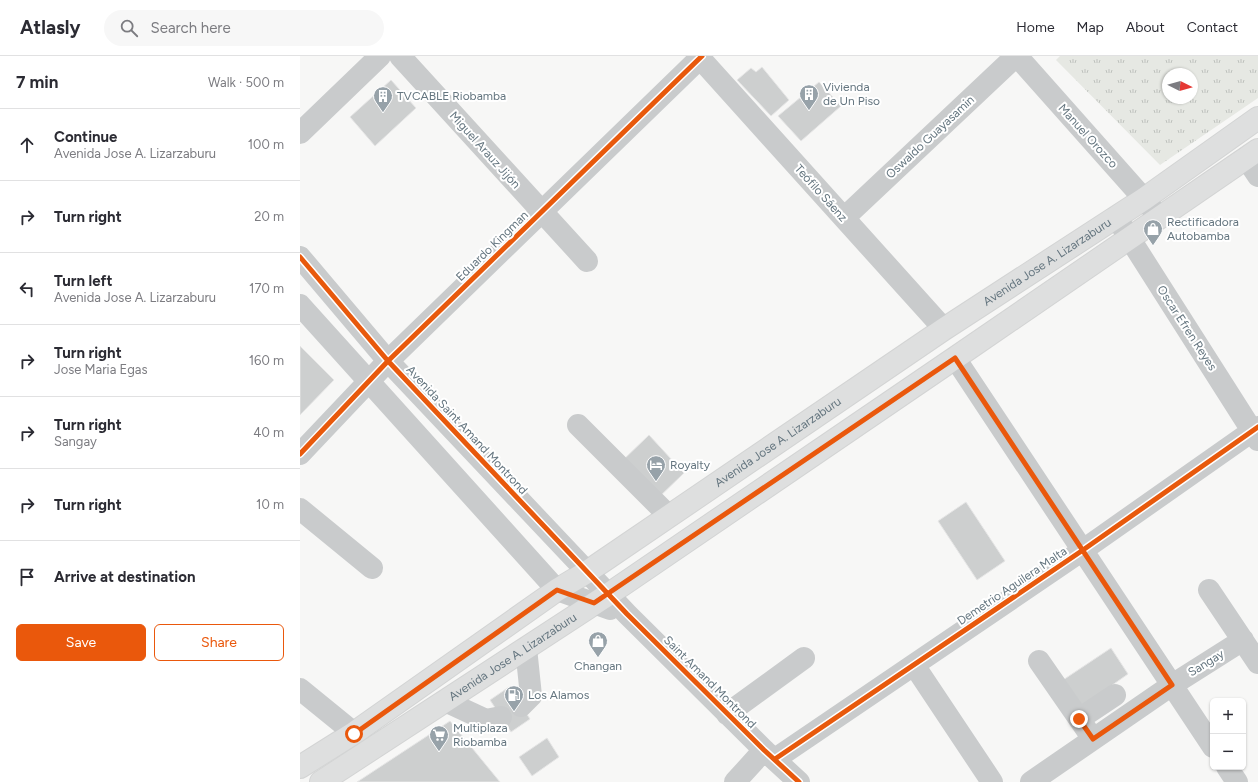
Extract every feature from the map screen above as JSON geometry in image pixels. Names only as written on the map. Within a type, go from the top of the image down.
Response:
[{"type":"main road","name":"Avenida Jose A. Lizarzaburu","points":[[300,767],[354,734],[557,590],[587,572],[944,329],[1144,199],[1258,118]]},
{"type":"main road","name":"Avenida Jose A. Lizarzaburu","points":[[321,782],[602,599],[1252,154]]},
{"type":"street","points":[[300,133],[380,56]]},
{"type":"street","name":"Miguel Arauz Jijón","points":[[400,56],[542,213],[588,261]]},
{"type":"street","name":"Manuel Orozco","points":[[1017,56],[1144,199],[1159,218]]},
{"type":"street","name":"Oswaldo Guayasamin","points":[[844,218],[1017,56]]},
{"type":"street","name":"Eduardo Kingman","points":[[300,454],[388,361],[542,213],[700,57]]},
{"type":"street","name":"Teófilo Sáenz","points":[[700,57],[944,329]]},
{"type":"street","points":[[1252,154],[1258,176]]},
{"type":"street","name":"Oscar Efren Reyes","points":[[1116,217],[1256,432]]},
{"type":"street","name":"Avenida Saint Amand Montrond","points":[[300,256],[388,361],[587,572],[602,599]]},
{"type":"street","points":[[300,304],[557,590],[602,599]]},
{"type":"street","points":[[955,358],[1210,742]]},
{"type":"street","points":[[578,425],[669,516]]},
{"type":"street","name":"Demetrio Aguilera Malta","points":[[736,782],[770,755],[914,665],[1256,432]]},
{"type":"street","points":[[300,509],[372,568]]},
{"type":"street","points":[[1209,590],[1258,663]]},
{"type":"street","name":"Saint Amand Montrond","points":[[602,599],[627,614],[727,714],[799,782]]},
{"type":"street","name":"Sangay","points":[[1031,782],[1172,685],[1243,640]]},
{"type":"street","points":[[521,706],[531,696],[526,648]]},
{"type":"street","points":[[727,714],[804,658]]},
{"type":"street","points":[[1039,661],[1093,739]]},
{"type":"street","points":[[914,665],[992,782]]},
{"type":"street","points":[[300,689],[354,734]]},
{"type":"street","points":[[1079,719],[1115,695]]},
{"type":"street","points":[[445,701],[486,720],[501,717]]},
{"type":"street","points":[[1228,770],[1236,782]]},
{"type":"green space","points":[[1060,56],[1258,56],[1258,98],[1160,165],[1056,60]]},
{"type":"building","points":[[762,67],[789,100],[771,116],[737,80],[751,68],[756,72]]},
{"type":"building","name":"TVCABLE Riobamba","points":[[391,80],[416,108],[375,146],[350,117]]},
{"type":"building","name":"Vivienda de Un Piso","points":[[819,82],[841,106],[801,141],[778,116]]},
{"type":"building","points":[[300,346],[334,380],[300,415]]},
{"type":"building","points":[[649,435],[684,473],[655,501],[620,463]]},
{"type":"building","points":[[966,502],[1005,561],[977,580],[938,521]]},
{"type":"building","points":[[1111,648],[1128,674],[1081,707],[1063,680]]},
{"type":"building","points":[[509,687],[530,719],[511,732],[490,700]]},
{"type":"building","name":"Multiplaza Riobamba","points":[[450,721],[500,782],[357,782]]},
{"type":"building","points":[[547,738],[559,757],[532,776],[519,757]]},
{"type":"cycle path","points":[[300,454],[388,361],[702,56]]},
{"type":"cycle path","points":[[300,257],[388,361],[627,614],[764,750],[799,782]]},
{"type":"cycle path","points":[[775,759],[1083,550],[1258,427]]},
{"type":"place","name":"Vivienda de Un Piso","points":[[809,111]]},
{"type":"place","name":"TVCABLE Riobamba","points":[[383,113]]},
{"type":"place","name":"Rectificadora Autobamba","points":[[1153,246]]},
{"type":"place","name":"Royalty","points":[[656,482]]},
{"type":"place","name":"Changan","points":[[598,658]]},
{"type":"place","name":"Los Alamos","points":[[514,712]]},
{"type":"place","name":"Multiplaza Riobamba","points":[[439,752]]},
{"type":"route","points":[[354,734],[557,590],[594,603],[609,594],[955,358],[1172,685],[1093,739],[1079,719]]}]
